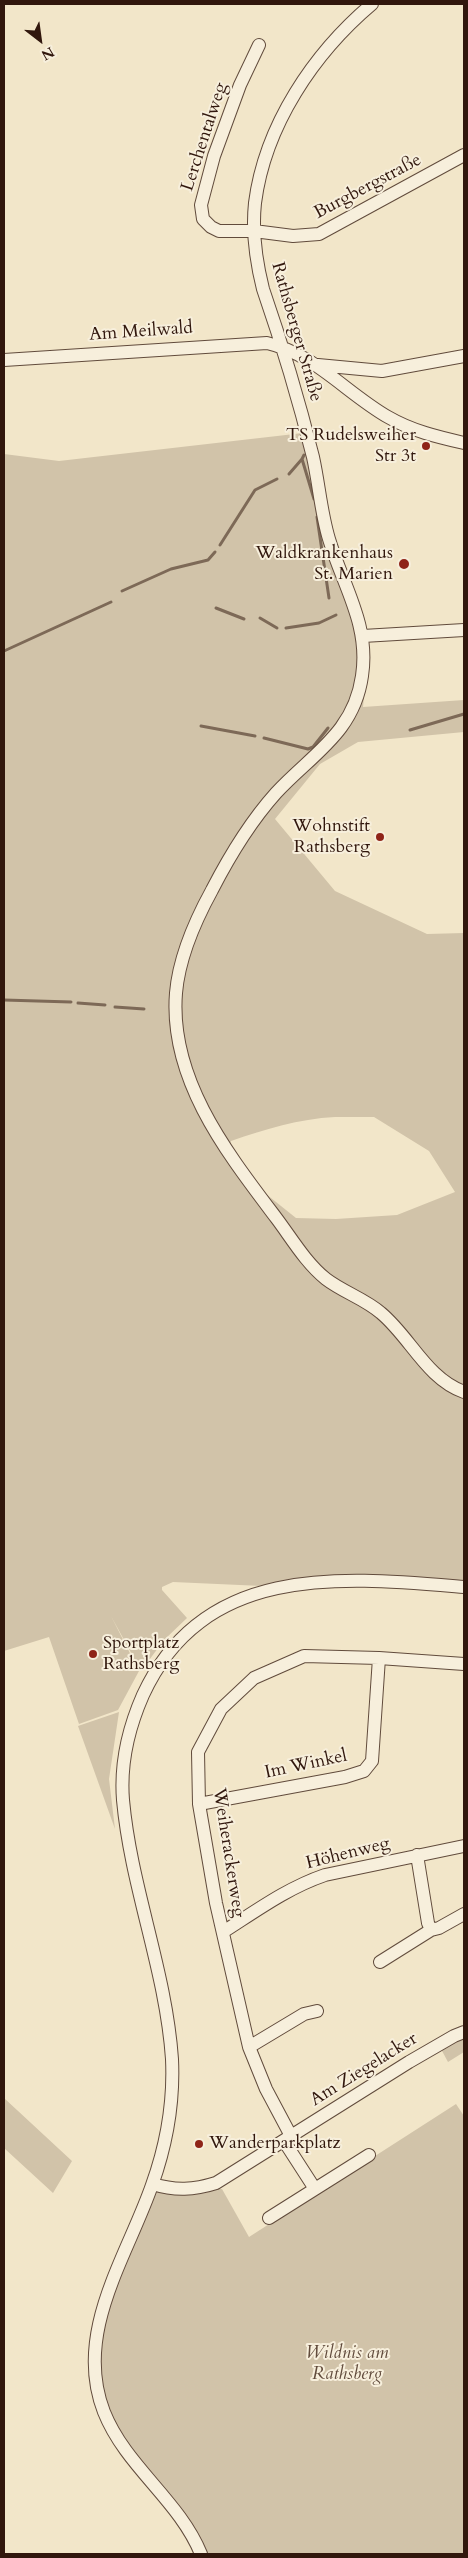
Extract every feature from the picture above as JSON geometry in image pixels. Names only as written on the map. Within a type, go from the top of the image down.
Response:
[{"type":"street","name":"Rathsberger Straße","points":[[372,4],[346,25],[310,69],[286,110],[262,171],[255,203],[254,231],[257,268],[313,459],[329,540],[352,598],[363,636],[365,655],[361,682],[358,695],[343,726],[278,791],[251,822],[233,851],[194,926],[181,964],[176,990],[175,1013],[179,1036],[196,1096],[237,1165],[317,1270],[328,1281],[379,1310],[400,1331],[437,1376],[451,1387],[464,1392]]},
{"type":"street","name":"Lerchentalweg","points":[[254,231],[219,231],[211,227],[203,219],[201,205],[214,156],[240,84],[259,45]]},
{"type":"street","name":"Burgbergstraße","points":[[254,231],[293,236],[320,234],[464,155]]},
{"type":"street","name":"Am Meilwald","points":[[4,360],[267,342],[281,346],[318,365]]},
{"type":"street","points":[[318,365],[382,371],[464,356],[464,350]]},
{"type":"street","points":[[318,365],[388,418],[427,435],[464,443]]},
{"type":"street","points":[[363,636],[464,630]]},
{"type":"street","points":[[201,2554],[182,2519],[139,2469],[115,2433],[104,2411],[97,2386],[97,2341],[105,2300],[152,2184],[166,2135],[170,2104],[172,2060],[166,2018],[127,1828],[122,1774],[124,1747],[132,1719],[154,1671],[176,1644],[200,1622],[233,1603],[264,1590],[292,1584],[321,1581],[374,1581],[464,1587]]},
{"type":"street","name":"Weiherackerweg","points":[[288,2138],[249,2047],[223,1932],[199,1804],[198,1752],[221,1709],[254,1678],[304,1656],[379,1658],[464,1664]]},
{"type":"street","name":"Im Winkel","points":[[199,1804],[345,1776],[364,1770],[372,1760],[379,1658]]},
{"type":"street","name":"Höhenweg","points":[[223,1932],[291,1888],[309,1880],[464,1846]]},
{"type":"street","points":[[416,1855],[428,1923],[431,1930]]},
{"type":"street","points":[[380,1962],[431,1930],[440,1928],[464,1914]]},
{"type":"street","points":[[249,2047],[304,2014],[317,2011]]},
{"type":"street","name":"Am Ziegelacker","points":[[152,2184],[166,2188],[185,2189],[216,2183],[454,2036],[464,2032]]},
{"type":"street","points":[[288,2138],[315,2189]]},
{"type":"street","points":[[269,2218],[369,2155]]},
{"type":"green space","points":[[312,432],[329,523],[336,546],[360,605],[369,645],[363,707],[464,700],[464,732],[358,742],[320,764],[275,819],[335,891],[427,934],[464,933],[464,1582],[334,1575],[291,1579],[262,1586],[173,1582],[162,1587],[162,1590],[187,1618],[164,1640],[141,1671],[111,1616],[139,1671],[118,1710],[79,1724],[49,1637],[4,1651],[4,454],[59,461]],"holes":[[[335,1117],[374,1117],[429,1151],[455,1192],[397,1215],[336,1219],[296,1218],[261,1190],[230,1145],[231,1141],[295,1122]]]},
{"type":"green space","points":[[119,1712],[109,1779],[115,1829],[78,1726]]},
{"type":"green space","points":[[461,2039],[464,2040],[464,2052],[448,2062],[441,2049]]},
{"type":"green space","points":[[4,2098],[72,2161],[53,2193],[4,2148]]},
{"type":"green space","name":"Wildnis am Rathsberg","points":[[456,2104],[464,2116],[464,2554],[201,2554],[104,2411],[97,2341],[153,2184],[222,2189],[249,2237]]},
{"type":"waterway","points":[[304,455],[302,459],[314,499]]},
{"type":"waterway","points":[[289,474],[302,459]]},
{"type":"waterway","points":[[220,545],[255,490],[277,479]]},
{"type":"waterway","points":[[317,517],[329,598]]},
{"type":"waterway","points":[[122,591],[171,569],[208,560],[215,552]]},
{"type":"waterway","points":[[4,651],[111,602]]},
{"type":"waterway","points":[[216,608],[244,619]]},
{"type":"waterway","points":[[286,628],[319,623],[336,615]]},
{"type":"waterway","points":[[260,618],[277,628]]},
{"type":"waterway","points":[[410,730],[464,714]]},
{"type":"waterway","points":[[201,726],[255,736]]},
{"type":"waterway","points":[[264,738],[308,749],[313,747],[328,728]]},
{"type":"waterway","points":[[4,1000],[71,1002]]},
{"type":"waterway","points":[[78,1003],[105,1005]]},
{"type":"waterway","points":[[115,1007],[144,1009]]},
{"type":"place","name":"TS Rudelsweiher Str 3t","points":[[426,446]]},
{"type":"place","name":"Waldkrankenhaus St. Marien","points":[[404,564]]},
{"type":"place","name":"Wohnstift Rathsberg","points":[[380,837]]},
{"type":"place","name":"Sportplatz Rathsberg","points":[[93,1654]]},
{"type":"place","name":"Wanderparkplatz","points":[[199,2144]]}]
